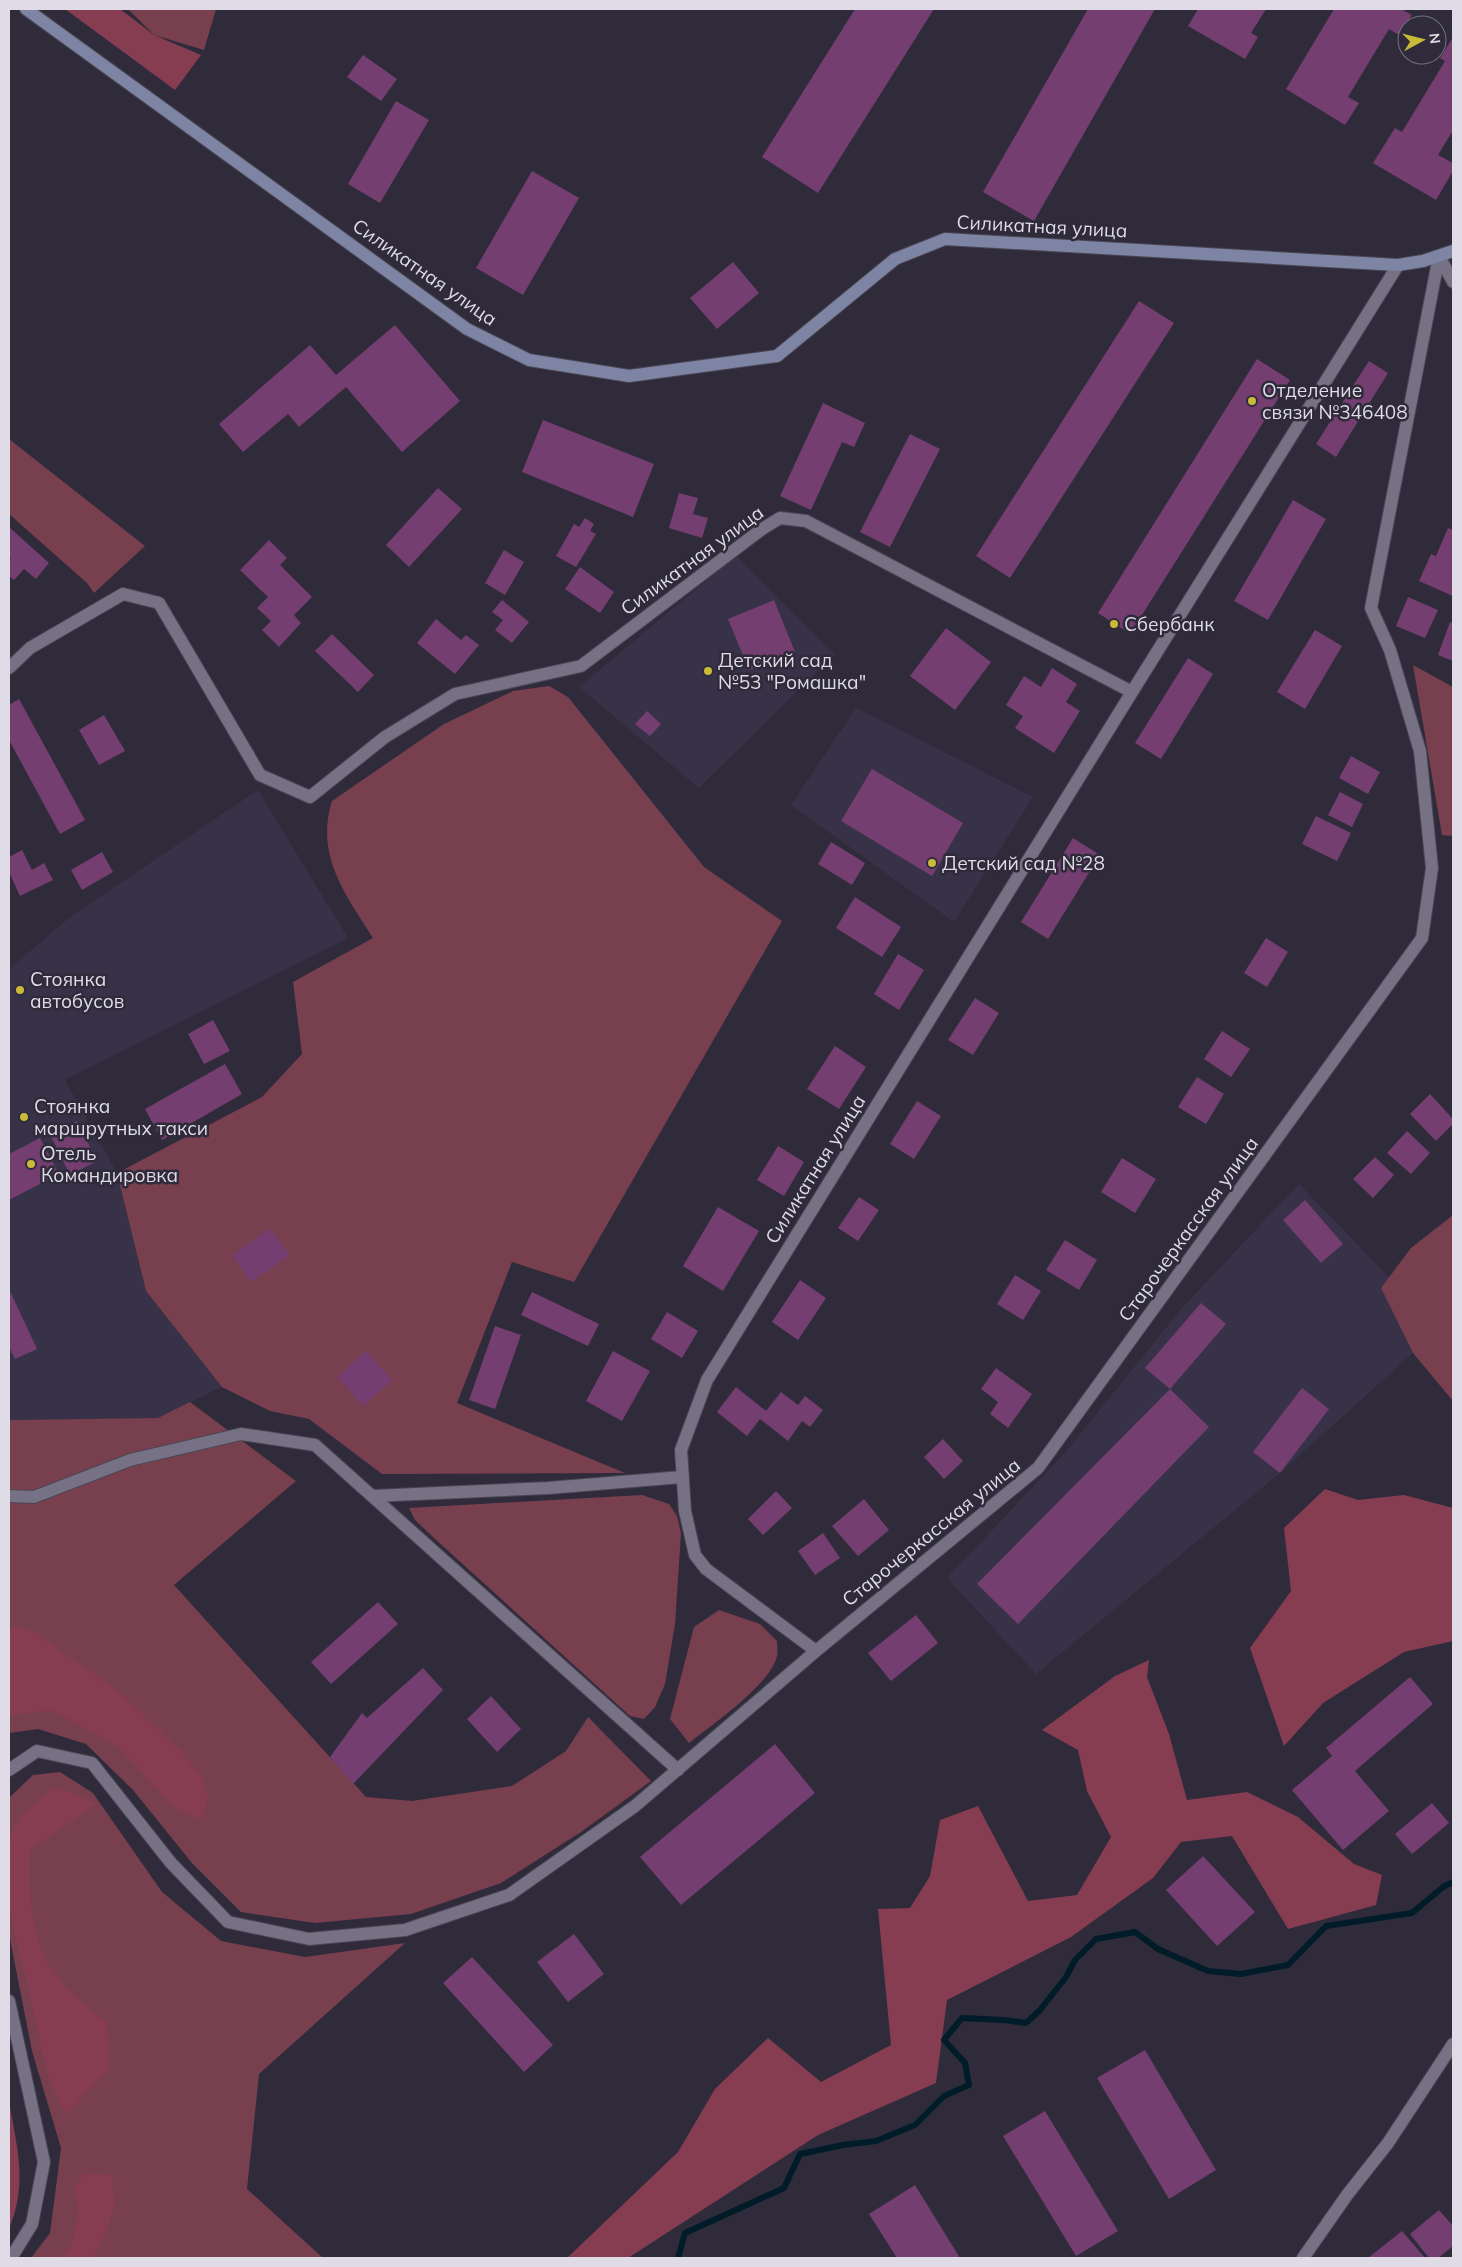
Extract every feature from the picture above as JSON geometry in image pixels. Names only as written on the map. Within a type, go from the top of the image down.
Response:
[{"type":"street","name":"Силикатная улица","points":[[26,9],[468,329],[529,360],[630,376],[777,356],[895,259],[945,239],[1398,265],[1453,251]]},
{"type":"street","points":[[1439,256],[1453,282]]},
{"type":"street","name":"Старочеркасская улица","points":[[9,1770],[37,1751],[92,1763],[171,1863],[228,1922],[309,1939],[405,1930],[509,1894],[635,1806],[816,1651],[1038,1468],[1422,938],[1432,868],[1420,751],[1390,650],[1371,608],[1439,256]]},
{"type":"street","name":"Силикатная улица","points":[[816,1651],[706,1569],[696,1556],[685,1511],[681,1450],[707,1380],[1398,265]]},
{"type":"street","name":"Силикатная улица","points":[[9,668],[30,648],[123,594],[159,603],[260,775],[310,797],[385,737],[455,694],[581,666],[762,529],[780,518],[806,521],[1132,692]]},
{"type":"street","points":[[9,1496],[34,1497],[130,1460],[241,1434],[315,1445],[678,1770]]},
{"type":"street","points":[[372,1496],[548,1488],[682,1477]]},
{"type":"street","points":[[9,2001],[44,2162],[32,2224],[11,2258]]},
{"type":"street","points":[[1303,2258],[1347,2195],[1388,2142],[1453,2044]]},
{"type":"shaded area","points":[[65,9],[120,9],[154,35],[201,55],[175,90]]},
{"type":"shaded area","points":[[128,9],[216,9],[204,50],[154,35]]},
{"type":"shaded area","points":[[9,439],[145,546],[94,593],[87,583],[9,514]]},
{"type":"shaded area","name":"Детский сад №53 \"Ромашка\"","points":[[736,556],[835,654],[699,788],[579,687]]},
{"type":"shaded area","points":[[1413,665],[1453,687],[1453,836],[1442,835]]},
{"type":"shaded area","points":[[549,686],[568,697],[704,867],[782,921],[574,1282],[512,1262],[457,1403],[625,1473],[382,1474],[309,1419],[270,1411],[222,1387],[146,1291],[117,1173],[262,1097],[302,1054],[293,982],[373,938],[343,890],[330,856],[327,839],[332,801],[444,724],[513,691]]},
{"type":"shaded area","name":"Детский сад №28","points":[[856,708],[1033,797],[954,922],[791,805]]},
{"type":"shaded area","points":[[258,790],[348,938],[65,1080],[117,1173],[146,1291],[222,1387],[158,1418],[9,1420],[9,969],[69,918]]},
{"type":"shaded area","points":[[1299,1184],[1389,1277],[1381,1288],[1413,1353],[1280,1473],[1036,1674],[947,1578],[1064,1454],[1181,1309]]},
{"type":"shaded area","points":[[1453,1215],[1453,1401],[1413,1353],[1381,1288],[1411,1248]]},
{"type":"shaded area","points":[[190,1402],[296,1481],[174,1585],[366,1797],[412,1801],[512,1786],[566,1751],[588,1717],[651,1781],[581,1832],[501,1883],[411,1914],[315,1923],[241,1912],[192,1863],[133,1790],[86,1744],[38,1729],[9,1733],[9,1420],[158,1418]]},
{"type":"shaded area","points":[[1325,1489],[1358,1500],[1404,1495],[1453,1508],[1453,1641],[1404,1652],[1323,1703],[1284,1746],[1250,1648],[1291,1591],[1284,1528]]},
{"type":"shaded area","points":[[642,1495],[669,1504],[677,1516],[681,1533],[675,1624],[665,1684],[655,1707],[644,1719],[630,1716],[434,1538],[415,1520],[409,1508]]},
{"type":"shaded area","points":[[719,1610],[760,1624],[777,1641],[777,1656],[764,1679],[753,1691],[689,1743],[670,1719],[694,1627]]},
{"type":"shaded area","points":[[9,1625],[35,1632],[119,1692],[180,1750],[203,1779],[208,1798],[201,1820],[175,1808],[118,1747],[52,1710],[9,1715]]},
{"type":"shaded area","points":[[1149,1660],[1147,1677],[1169,1734],[1187,1800],[1247,1792],[1298,1817],[1354,1864],[1382,1875],[1376,1905],[1288,1929],[1232,1836],[1181,1842],[1153,1878],[1071,1937],[947,2000],[936,2083],[818,2135],[628,2258],[567,2258],[678,2152],[715,2089],[768,2038],[821,2082],[891,2045],[878,1909],[910,1908],[930,1876],[940,1820],[978,1806],[1028,1901],[1077,1895],[1111,1837],[1087,1791],[1078,1750],[1042,1730],[1115,1676]]},
{"type":"shaded area","points":[[60,1772],[93,1793],[162,1892],[221,1941],[305,1957],[405,1943],[259,2074],[247,2189],[323,2258],[31,2258],[50,2233],[61,2148],[32,2051],[9,1934],[9,1798],[33,1775]]},
{"type":"shaded area","points":[[53,1788],[73,1792],[96,1804],[30,1850],[31,1905],[35,1928],[51,1967],[65,1985],[107,2022],[109,2069],[66,2114],[50,2084],[9,1908],[9,1836],[24,1813]]},
{"type":"shaded area","points":[[9,2101],[18,2150],[19,2181],[15,2212],[9,2229]]},
{"type":"shaded area","points":[[85,2173],[112,2175],[115,2208],[94,2258],[60,2258],[71,2246],[79,2210],[74,2186]]},
{"type":"building","points":[[855,9],[934,9],[818,193],[762,157]]},
{"type":"building","points":[[1088,9],[1155,9],[1034,221],[983,192]]},
{"type":"building","points":[[1198,9],[1266,9],[1251,33],[1258,37],[1245,59],[1188,26]]},
{"type":"building","points":[[1334,9],[1401,9],[1412,15],[1397,15],[1397,34],[1389,29],[1348,97],[1359,103],[1345,125],[1286,89]]},
{"type":"building","points":[[1453,37],[1453,133],[1438,155],[1453,163],[1453,171],[1436,200],[1373,163],[1395,128],[1402,132],[1443,65],[1447,65],[1447,47]]},
{"type":"building","points":[[363,55],[397,79],[381,101],[347,77]]},
{"type":"building","points":[[396,101],[429,120],[380,203],[348,184]]},
{"type":"building","points":[[532,171],[579,198],[523,295],[476,268]]},
{"type":"building","points":[[733,262],[759,293],[717,329],[690,298]]},
{"type":"building","points":[[1139,301],[1174,323],[1010,578],[976,556]]},
{"type":"building","points":[[395,325],[460,401],[402,452],[346,387],[299,427],[288,414],[243,452],[219,424],[310,345],[336,375]]},
{"type":"building","points":[[1257,359],[1290,380],[1130,634],[1098,613]]},
{"type":"building","points":[[1369,361],[1388,373],[1336,457],[1316,444]]},
{"type":"building","points":[[823,403],[865,423],[854,447],[842,442],[811,510],[780,496]]},
{"type":"building","points":[[543,420],[654,464],[633,517],[522,472]]},
{"type":"building","points":[[910,434],[940,449],[890,547],[860,532]]},
{"type":"building","points":[[438,488],[462,509],[409,567],[386,545]]},
{"type":"building","points":[[679,493],[698,498],[693,514],[708,518],[702,538],[669,528]]},
{"type":"building","points":[[1293,500],[1326,519],[1268,620],[1234,601]]},
{"type":"building","points":[[585,518],[594,524],[590,531],[596,534],[576,567],[556,556],[574,524],[579,527]]},
{"type":"building","points":[[9,527],[49,563],[36,579],[24,569],[14,580],[9,576],[9,561],[11,558],[9,556]]},
{"type":"building","points":[[1448,528],[1453,530],[1453,596],[1419,581],[1431,554],[1436,556]]},
{"type":"building","points":[[269,540],[287,558],[280,565],[312,597],[294,615],[301,623],[279,647],[262,630],[271,621],[257,608],[268,597],[240,570]]},
{"type":"building","points":[[504,550],[524,562],[505,595],[485,583]]},
{"type":"building","points":[[580,567],[614,592],[600,613],[565,589]]},
{"type":"building","points":[[1408,597],[1438,610],[1425,638],[1396,626]]},
{"type":"building","points":[[502,600],[529,622],[512,643],[495,630],[503,620],[492,612]]},
{"type":"building","points":[[774,600],[795,652],[749,670],[728,619]]},
{"type":"building","points":[[436,619],[461,640],[466,635],[479,645],[455,674],[417,643]]},
{"type":"building","points":[[1450,622],[1453,623],[1453,661],[1438,655]]},
{"type":"building","points":[[946,628],[991,662],[955,710],[910,676]]},
{"type":"building","points":[[1315,630],[1342,646],[1305,709],[1277,692]]},
{"type":"building","points":[[332,634],[374,675],[358,692],[315,651]]},
{"type":"building","points":[[1188,658],[1213,674],[1161,759],[1135,743]]},
{"type":"building","points":[[1052,668],[1077,684],[1066,702],[1080,711],[1054,753],[1015,728],[1023,716],[1006,705],[1024,676],[1041,687]]},
{"type":"building","points":[[19,699],[85,820],[60,834],[9,740],[9,705]]},
{"type":"building","points":[[647,711],[661,724],[650,736],[635,724]]},
{"type":"building","points":[[104,715],[125,751],[99,765],[79,730]]},
{"type":"building","points":[[1351,756],[1380,772],[1368,794],[1339,778]]},
{"type":"building","points":[[872,769],[963,823],[932,876],[841,821]]},
{"type":"building","points":[[1340,792],[1363,804],[1352,827],[1328,815]]},
{"type":"building","points":[[1316,816],[1351,833],[1337,861],[1302,844]]},
{"type":"building","points":[[1073,838],[1100,855],[1048,939],[1021,922]]},
{"type":"building","points":[[831,842],[865,863],[852,885],[818,864]]},
{"type":"building","points":[[22,850],[32,870],[44,863],[53,880],[20,896],[9,872],[9,857]]},
{"type":"building","points":[[102,852],[113,872],[82,890],[71,870]]},
{"type":"building","points":[[855,897],[901,927],[882,957],[836,928]]},
{"type":"building","points":[[1266,938],[1288,952],[1267,987],[1244,973]]},
{"type":"building","points":[[898,954],[924,970],[899,1010],[874,994]]},
{"type":"building","points":[[975,998],[999,1013],[973,1055],[948,1040]]},
{"type":"building","points":[[213,1020],[230,1051],[204,1064],[188,1034]]},
{"type":"building","points":[[1222,1031],[1250,1049],[1231,1077],[1204,1059]]},
{"type":"building","points":[[835,1046],[866,1067],[839,1109],[807,1089]]},
{"type":"building","points":[[225,1064],[242,1094],[162,1140],[145,1109]]},
{"type":"building","points":[[1197,1077],[1224,1094],[1206,1124],[1178,1107]]},
{"type":"building","points":[[1430,1094],[1453,1119],[1453,1124],[1436,1141],[1410,1114]]},
{"type":"building","points":[[917,1101],[941,1116],[914,1159],[890,1144]]},
{"type":"building","points":[[77,1121],[97,1161],[70,1175],[50,1134]]},
{"type":"building","points":[[1407,1131],[1430,1153],[1411,1174],[1387,1153]]},
{"type":"building","name":"Отель Командировка","points":[[40,1138],[59,1174],[9,1200],[9,1154]]},
{"type":"building","points":[[778,1146],[804,1162],[784,1196],[757,1180]]},
{"type":"building","points":[[1375,1157],[1394,1175],[1373,1198],[1353,1179]]},
{"type":"building","points":[[1122,1158],[1156,1179],[1135,1213],[1101,1192]]},
{"type":"building","points":[[859,1197],[879,1210],[858,1241],[838,1228]]},
{"type":"building","points":[[1305,1200],[1343,1244],[1321,1263],[1283,1220]]},
{"type":"building","points":[[718,1207],[759,1231],[723,1291],[683,1266]]},
{"type":"building","points":[[270,1228],[290,1255],[251,1282],[232,1255]]},
{"type":"building","points":[[1065,1240],[1097,1260],[1079,1290],[1046,1270]]},
{"type":"building","points":[[1015,1275],[1041,1291],[1023,1320],[997,1304]]},
{"type":"building","points":[[800,1280],[826,1298],[798,1340],[772,1322]]},
{"type":"building","points":[[9,1289],[37,1349],[15,1359],[9,1347]]},
{"type":"building","points":[[532,1292],[599,1324],[588,1346],[521,1315]]},
{"type":"building","points":[[1201,1303],[1226,1324],[1170,1389],[1145,1368]]},
{"type":"building","points":[[667,1312],[698,1331],[682,1358],[651,1339]]},
{"type":"building","points":[[495,1326],[521,1335],[495,1409],[469,1400]]},
{"type":"building","points":[[366,1351],[392,1380],[363,1406],[337,1377]]},
{"type":"building","points":[[613,1351],[650,1371],[622,1421],[586,1401]]},
{"type":"building","points":[[996,1368],[1032,1394],[1008,1428],[990,1414],[998,1402],[981,1389]]},
{"type":"building","points":[[736,1387],[766,1411],[781,1392],[798,1405],[805,1396],[823,1410],[810,1427],[802,1421],[788,1441],[760,1419],[747,1436],[717,1412]]},
{"type":"building","points":[[1302,1388],[1329,1409],[1280,1473],[1253,1452]]},
{"type":"building","points":[[1170,1389],[1209,1427],[1018,1624],[977,1584]]},
{"type":"building","points":[[943,1439],[963,1461],[944,1479],[924,1457]]},
{"type":"building","points":[[776,1491],[792,1508],[763,1535],[748,1519]]},
{"type":"building","points":[[864,1499],[889,1530],[858,1556],[832,1526]]},
{"type":"building","points":[[823,1533],[840,1558],[815,1575],[798,1551]]},
{"type":"building","points":[[378,1602],[398,1624],[331,1684],[311,1662]]},
{"type":"building","points":[[916,1615],[938,1643],[891,1681],[868,1653]]},
{"type":"building","points":[[423,1668],[443,1690],[353,1784],[330,1757],[362,1713],[367,1718]]},
{"type":"building","points":[[1410,1677],[1433,1704],[1355,1771],[1389,1811],[1343,1850],[1292,1790],[1332,1756],[1326,1748]]},
{"type":"building","points":[[491,1696],[521,1729],[497,1752],[467,1719]]},
{"type":"building","points":[[775,1744],[815,1793],[681,1905],[640,1857]]},
{"type":"building","points":[[1432,1803],[1449,1823],[1412,1854],[1395,1834]]},
{"type":"building","points":[[1203,1856],[1255,1912],[1217,1946],[1166,1890]]},
{"type":"building","points":[[574,1934],[604,1974],[568,2002],[537,1962]]},
{"type":"building","points":[[472,1957],[553,2045],[524,2072],[443,1983]]},
{"type":"building","points":[[1145,2050],[1216,2170],[1169,2199],[1097,2078]]},
{"type":"building","points":[[1045,2111],[1118,2231],[1076,2256],[1003,2136]]},
{"type":"building","points":[[915,2185],[960,2258],[897,2258],[869,2214]]},
{"type":"building","points":[[1439,2210],[1453,2226],[1453,2246],[1438,2258],[1429,2258],[1410,2234]]},
{"type":"building","points":[[1402,2231],[1425,2258],[1368,2258]]},
{"type":"waterway","points":[[678,2258],[685,2233],[784,2188],[800,2154],[843,2145],[876,2141],[915,2125],[944,2096],[969,2085],[965,2063],[944,2040],[962,2018],[1026,2023],[1040,2010],[1066,1977],[1075,1960],[1096,1939],[1135,1932],[1158,1949],[1208,1971],[1241,1974],[1288,1965],[1326,1926],[1412,1913],[1443,1887],[1453,1882]]},
{"type":"place","name":"Отделение связи №346408","points":[[1252,401]]},
{"type":"place","name":"Сбербанк","points":[[1114,624]]},
{"type":"place","name":"Детский сад №53 \"Ромашка\"","points":[[708,671]]},
{"type":"place","name":"Детский сад №28","points":[[932,863]]},
{"type":"place","name":"Стоянка автобусов","points":[[20,990]]},
{"type":"place","name":"Стоянка маршрутных такси","points":[[24,1117]]},
{"type":"place","name":"Отель Командировка","points":[[31,1164]]}]
